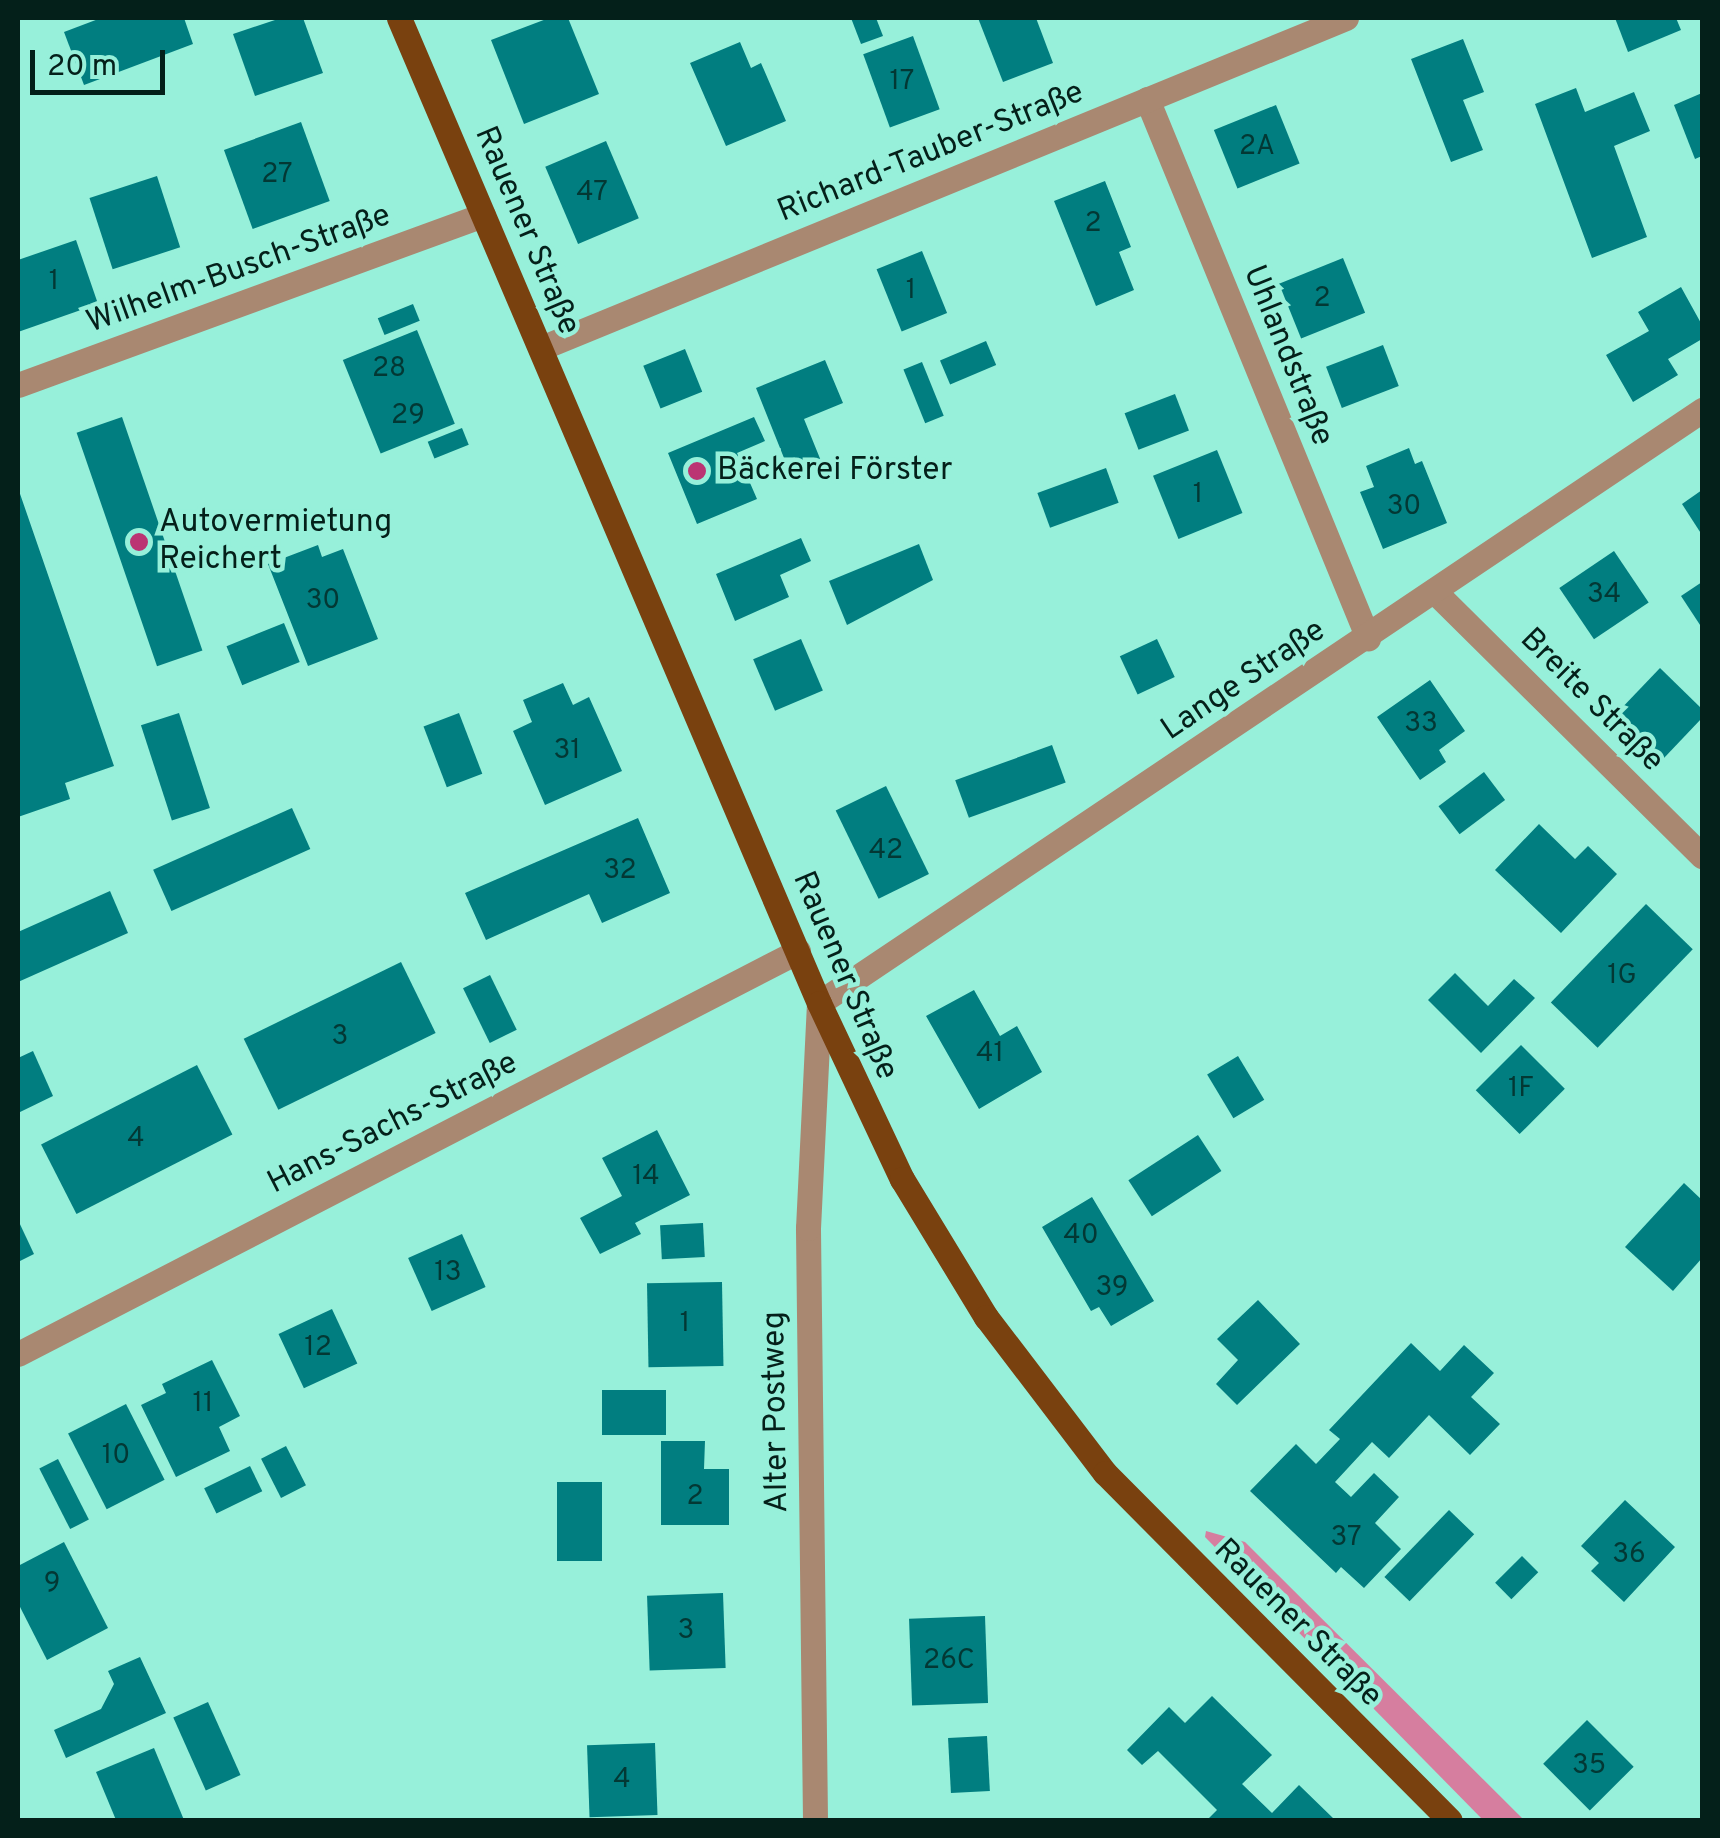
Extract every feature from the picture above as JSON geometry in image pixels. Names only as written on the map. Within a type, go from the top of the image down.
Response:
[{"type":"main road","name":"Rauener Straße","points":[[399,18],[819,1003],[902,1179],[1036,1388],[1105,1473],[1256,1632],[1448,1820]]},
{"type":"street","name":"Richard-Tauber-Straße","points":[[541,348],[1346,18]]},
{"type":"street","name":"Uhlandstraße","points":[[1146,99],[1368,638]]},
{"type":"street","name":"Wilhelm-Busch-Straße","points":[[18,385],[483,216]]},
{"type":"street","name":"Lange Straße","points":[[819,1003],[1368,638],[1702,410]]},
{"type":"street","name":"Breite Straße","points":[[1434,591],[1702,856]]},
{"type":"street","name":"Hans-Sachs-Straße","points":[[18,1354],[798,951]]},
{"type":"street","name":"Alter Postweg","points":[[815,1820],[808,1228],[819,1003]]},
{"type":"shaded area","points":[[1206,1531],[1245,1542],[1524,1820],[1483,1820],[1205,1537]]},
{"type":"building","points":[[101,18],[184,18],[193,44],[84,85],[64,32]]},
{"type":"building","points":[[281,18],[303,18],[323,73],[255,96],[233,34]]},
{"type":"building","points":[[549,18],[568,18],[599,94],[524,124],[491,40]]},
{"type":"building","points":[[851,18],[876,18],[883,36],[861,44]]},
{"type":"building","points":[[978,18],[1036,18],[1053,63],[1003,82]]},
{"type":"building","points":[[1615,18],[1676,18],[1681,30],[1628,52]]},
{"type":"building","points":[[913,36],[940,109],[890,127],[863,54]]},
{"type":"building","points":[[1463,39],[1484,92],[1463,100],[1483,150],[1451,162],[1411,59]]},
{"type":"building","points":[[740,42],[751,68],[761,63],[786,121],[726,146],[690,63]]},
{"type":"building","points":[[1576,88],[1585,112],[1634,92],[1650,131],[1614,146],[1647,237],[1592,258],[1535,104]]},
{"type":"building","points":[[1702,93],[1702,156],[1695,159],[1674,105]]},
{"type":"building","points":[[1276,105],[1300,163],[1237,189],[1214,130]]},
{"type":"building","points":[[301,122],[330,201],[253,229],[224,150]]},
{"type":"building","points":[[606,141],[639,218],[578,244],[545,167]]},
{"type":"building","points":[[157,176],[180,247],[113,269],[89,198]]},
{"type":"building","points":[[1105,181],[1131,247],[1119,252],[1134,290],[1096,306],[1054,201]]},
{"type":"building","points":[[76,240],[98,304],[18,332],[18,260]]},
{"type":"building","points":[[922,251],[947,313],[902,331],[877,269]]},
{"type":"building","points":[[1343,258],[1365,313],[1301,339],[1279,284]]},
{"type":"building","points":[[1681,287],[1702,325],[1702,339],[1668,359],[1678,375],[1633,402],[1606,355],[1649,331],[1638,312]]},
{"type":"building","points":[[413,304],[420,321],[385,335],[378,318]]},
{"type":"building","points":[[417,330],[455,424],[381,454],[343,360]]},
{"type":"building","points":[[986,341],[996,365],[950,384],[940,361]]},
{"type":"building","points":[[1383,345],[1399,386],[1342,408],[1326,367]]},
{"type":"building","points":[[685,349],[702,392],[661,409],[643,366]]},
{"type":"building","points":[[825,360],[843,403],[804,419],[821,461],[790,473],[756,388]]},
{"type":"building","points":[[922,362],[944,416],[925,423],[903,369]]},
{"type":"building","points":[[1175,394],[1189,430],[1139,450],[1125,413]]},
{"type":"building","name":"Autovermietung Reichert","points":[[122,417],[202,651],[157,666],[77,433]]},
{"type":"building","points":[[754,417],[765,441],[737,453],[757,499],[697,524],[668,453]]},
{"type":"building","points":[[462,428],[469,445],[434,459],[428,442]]},
{"type":"building","points":[[1409,448],[1415,464],[1422,461],[1447,523],[1383,549],[1360,492],[1374,487],[1366,466]]},
{"type":"building","points":[[1217,450],[1242,513],[1178,539],[1153,476]]},
{"type":"building","points":[[1106,468],[1119,503],[1050,528],[1037,493]]},
{"type":"building","points":[[18,488],[114,766],[65,783],[70,799],[18,817]]},
{"type":"building","points":[[1702,490],[1702,535],[1682,504]]},
{"type":"building","points":[[801,538],[811,561],[780,575],[789,597],[735,621],[716,574]]},
{"type":"building","points":[[919,544],[933,580],[847,625],[829,581]]},
{"type":"building","points":[[318,545],[322,557],[343,549],[378,639],[308,666],[268,564]]},
{"type":"building","points":[[1614,551],[1649,602],[1594,639],[1559,588]]},
{"type":"building","points":[[1702,582],[1702,628],[1681,596]]},
{"type":"building","points":[[284,623],[300,662],[242,685],[227,646]]},
{"type":"building","points":[[801,639],[823,691],[775,711],[753,659]]},
{"type":"building","points":[[1157,639],[1175,677],[1138,694],[1120,656]]},
{"type":"building","points":[[1660,668],[1702,709],[1702,718],[1664,758],[1617,713]]},
{"type":"building","points":[[1430,680],[1465,731],[1439,750],[1446,762],[1420,780],[1377,717]]},
{"type":"building","points":[[563,683],[573,705],[589,697],[622,771],[545,805],[513,731],[532,722],[523,700]]},
{"type":"building","points":[[179,713],[210,808],[172,820],[141,725]]},
{"type":"building","points":[[459,713],[482,774],[447,787],[424,727]]},
{"type":"building","points":[[1052,745],[1066,783],[969,818],[955,780]]},
{"type":"building","points":[[1484,772],[1505,800],[1460,834],[1438,806]]},
{"type":"building","points":[[886,786],[929,874],[879,899],[836,811]]},
{"type":"building","points":[[292,808],[310,849],[171,911],[153,870]]},
{"type":"building","points":[[638,818],[670,893],[602,923],[589,894],[486,940],[465,893]]},
{"type":"building","points":[[1539,824],[1575,859],[1588,846],[1617,874],[1561,933],[1495,870]]},
{"type":"building","points":[[110,891],[128,933],[18,982],[18,932]]},
{"type":"building","points":[[1646,904],[1693,949],[1598,1048],[1551,1003]]},
{"type":"building","points":[[401,962],[436,1033],[278,1110],[244,1039]]},
{"type":"building","points":[[1455,973],[1488,1006],[1514,979],[1535,998],[1481,1053],[1428,1000]]},
{"type":"building","points":[[490,975],[517,1030],[490,1043],[463,988]]},
{"type":"building","points":[[974,990],[1000,1036],[1017,1026],[1042,1072],[979,1109],[926,1016]]},
{"type":"building","points":[[1521,1045],[1565,1089],[1520,1134],[1476,1090]]},
{"type":"building","points":[[33,1051],[53,1096],[18,1113],[18,1058]]},
{"type":"building","points":[[1238,1056],[1264,1100],[1233,1118],[1207,1075]]},
{"type":"building","points":[[197,1065],[232,1134],[76,1214],[41,1144]]},
{"type":"building","points":[[657,1130],[690,1195],[635,1223],[641,1234],[600,1254],[580,1218],[622,1196],[602,1158]]},
{"type":"building","points":[[1198,1135],[1221,1171],[1152,1216],[1128,1180]]},
{"type":"building","points":[[1684,1183],[1702,1200],[1702,1258],[1673,1291],[1625,1247]]},
{"type":"building","points":[[1092,1197],[1154,1301],[1111,1326],[1099,1307],[1091,1311],[1042,1227]]},
{"type":"building","points":[[18,1220],[34,1254],[18,1262]]},
{"type":"building","points":[[703,1223],[705,1257],[662,1259],[660,1225]]},
{"type":"building","points":[[462,1234],[486,1287],[432,1311],[408,1258]]},
{"type":"building","points":[[722,1282],[723,1366],[648,1367],[647,1283]]},
{"type":"building","points":[[1258,1300],[1300,1344],[1237,1405],[1216,1384],[1238,1360],[1217,1339]]},
{"type":"building","points":[[332,1309],[357,1363],[304,1388],[279,1334]]},
{"type":"building","points":[[1411,1343],[1440,1371],[1464,1345],[1494,1373],[1471,1397],[1500,1424],[1470,1455],[1429,1415],[1389,1458],[1372,1442],[1335,1482],[1351,1497],[1374,1473],[1399,1497],[1375,1523],[1401,1549],[1364,1588],[1341,1567],[1336,1573],[1250,1491],[1296,1444],[1316,1464],[1340,1439],[1329,1430]]},
{"type":"building","points":[[212,1360],[240,1416],[219,1427],[230,1451],[176,1477],[141,1405],[166,1393],[162,1384]]},
{"type":"building","points":[[602,1390],[666,1390],[666,1435],[602,1435]]},
{"type":"building","points":[[126,1404],[165,1480],[107,1509],[68,1434]]},
{"type":"building","points":[[661,1441],[705,1441],[704,1469],[729,1469],[729,1525],[661,1525]]},
{"type":"building","points":[[286,1446],[306,1485],[281,1498],[261,1459]]},
{"type":"building","points":[[58,1459],[89,1520],[70,1529],[39,1469]]},
{"type":"building","points":[[250,1466],[262,1491],[216,1514],[204,1488]]},
{"type":"building","points":[[557,1482],[602,1482],[602,1561],[557,1561]]},
{"type":"building","points":[[1625,1500],[1675,1547],[1624,1602],[1591,1571],[1599,1563],[1581,1546]]},
{"type":"building","points":[[1449,1510],[1474,1534],[1410,1601],[1384,1577]]},
{"type":"building","points":[[64,1542],[108,1628],[47,1660],[18,1603],[18,1566]]},
{"type":"building","points":[[1522,1556],[1538,1572],[1511,1599],[1495,1583]]},
{"type":"building","points":[[723,1593],[726,1668],[650,1671],[647,1596]]},
{"type":"building","points":[[985,1616],[988,1703],[912,1706],[909,1619]]},
{"type":"building","points":[[140,1657],[166,1713],[66,1758],[54,1730],[101,1709],[114,1684],[108,1671]]},
{"type":"building","points":[[1212,1696],[1272,1755],[1242,1784],[1272,1813],[1299,1785],[1335,1820],[1207,1820],[1217,1810],[1158,1751],[1142,1765],[1127,1750],[1169,1707],[1185,1723]]},
{"type":"building","points":[[208,1702],[241,1775],[206,1791],[173,1717]]},
{"type":"building","points":[[1587,1720],[1634,1767],[1590,1811],[1543,1764]]},
{"type":"building","points":[[987,1736],[990,1791],[951,1793],[948,1738]]},
{"type":"building","points":[[655,1743],[658,1815],[590,1817],[587,1745]]},
{"type":"building","points":[[154,1748],[184,1820],[116,1820],[96,1772]]},
{"type":"place","name":"Bäckerei Förster","points":[[697,471]]},
{"type":"place","name":"Autovermietung Reichert","points":[[139,542]]}]
